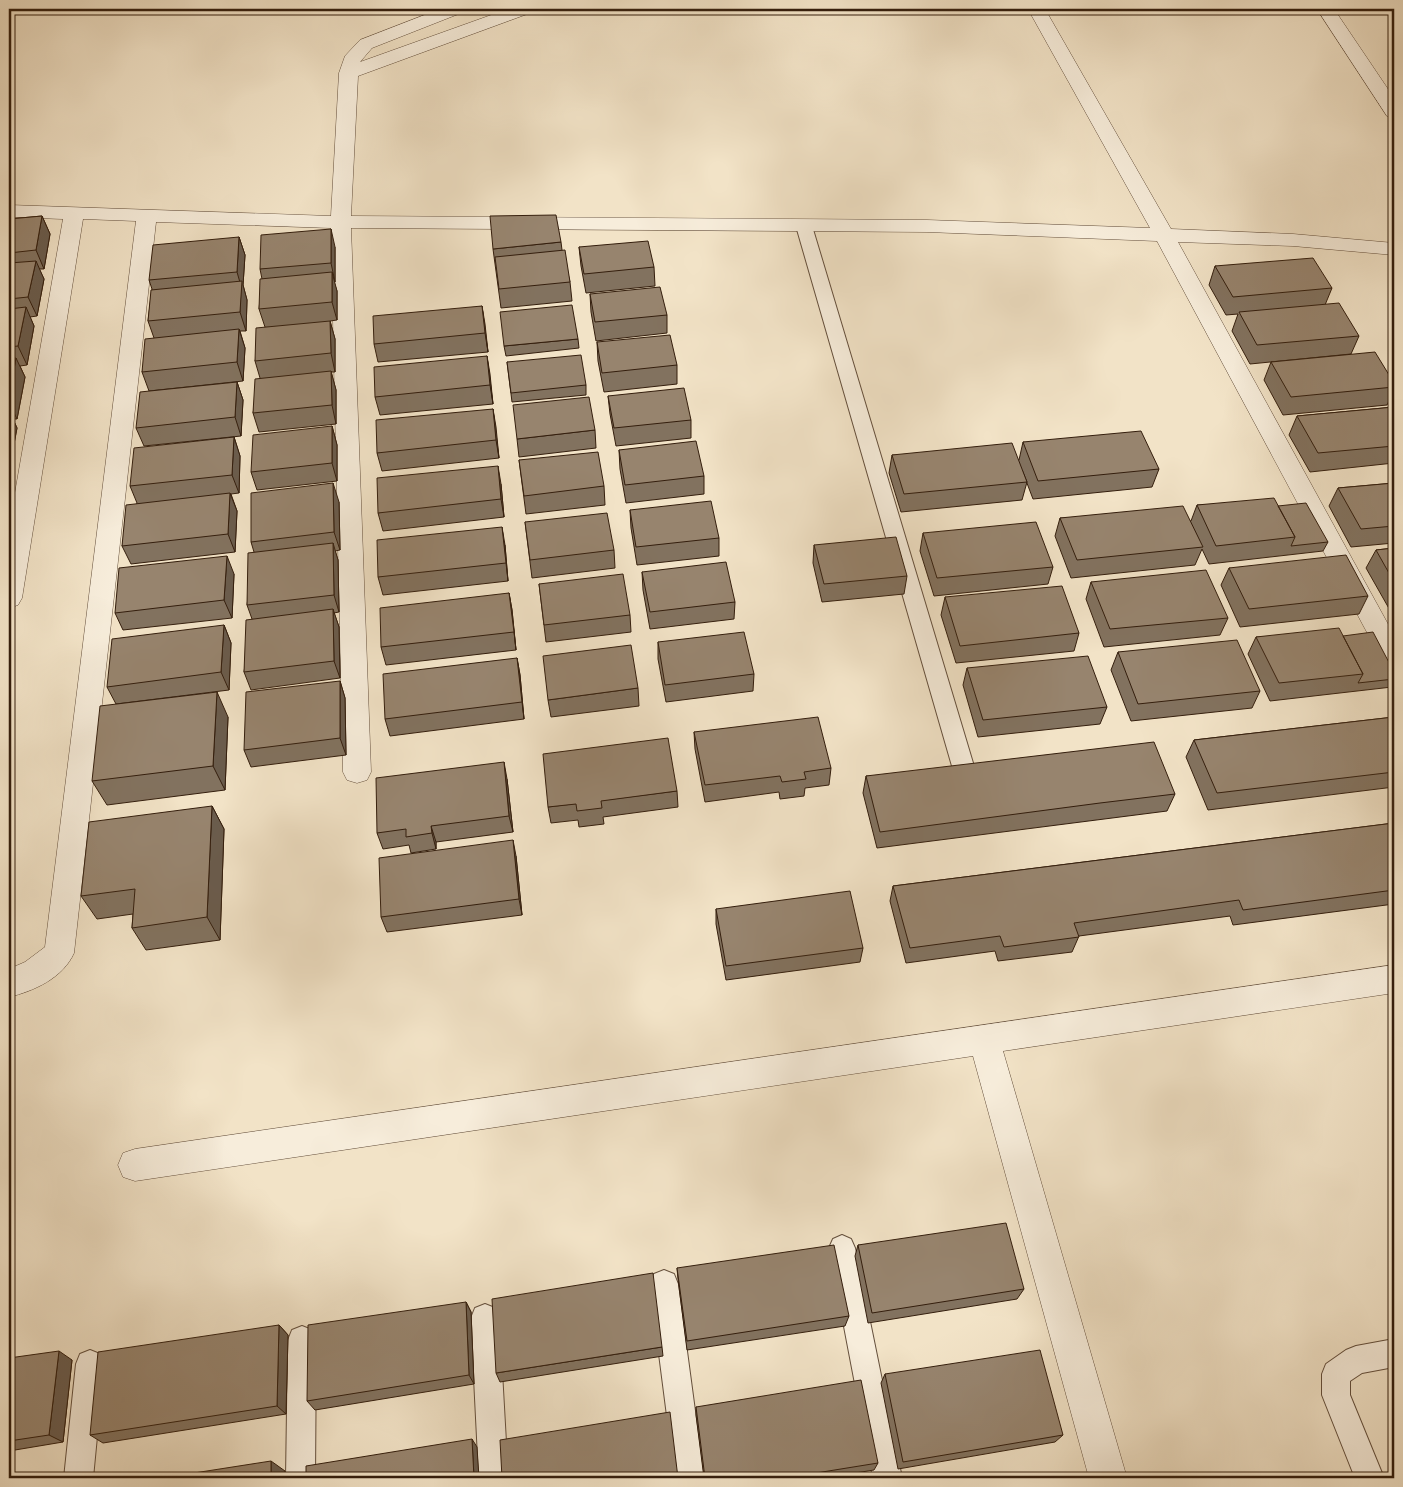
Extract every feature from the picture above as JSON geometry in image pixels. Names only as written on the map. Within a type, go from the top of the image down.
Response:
[{"type":"street","points":[[357,772],[341,222],[348,73],[354,56],[366,44],[455,9]]},
{"type":"street","points":[[348,73],[524,9]]},
{"type":"street","points":[[1037,9],[1164,235],[1394,659]]},
{"type":"street","points":[[1326,9],[1394,112]]},
{"type":"street","points":[[9,211],[341,222],[927,226],[1293,240],[1394,249]]},
{"type":"street","points":[[9,598],[74,213]]},
{"type":"street","points":[[9,983],[23,980],[45,968],[59,953],[147,216]]},
{"type":"street","points":[[135,1165],[1394,979]]},
{"type":"street","points":[[984,1039],[1108,1478]]},
{"type":"lane","points":[[804,226],[965,773]]},
{"type":"lane","points":[[842,1248],[888,1478]]},
{"type":"lane","points":[[664,1284],[690,1478]]},
{"type":"lane","points":[[485,1318],[494,1478]]},
{"type":"lane","points":[[300,1478],[302,1340]]},
{"type":"lane","points":[[1369,1478],[1336,1395],[1336,1374],[1356,1360],[1394,1353]]},
{"type":"lane","points":[[78,1478],[90,1364]]},
{"type":"building","points":[[556,215],[561,242],[493,249],[490,216]]},
{"type":"building","points":[[42,216],[36,250],[9,253],[9,219]]},
{"type":"building","points":[[331,229],[331,263],[260,269],[261,235]]},
{"type":"building","points":[[239,237],[237,272],[149,280],[153,245]]},
{"type":"building","points":[[648,241],[654,267],[584,274],[579,247]]},
{"type":"building","points":[[565,250],[570,282],[499,289],[495,257]]},
{"type":"building","points":[[1313,258],[1332,288],[1233,297],[1215,266]]},
{"type":"building","points":[[36,261],[28,297],[9,299],[9,263]]},
{"type":"building","points":[[332,272],[332,302],[259,309],[260,279]]},
{"type":"building","points":[[242,281],[240,312],[148,321],[151,290]]},
{"type":"building","points":[[660,287],[667,315],[595,322],[590,294]]},
{"type":"building","points":[[1339,303],[1359,336],[1257,345],[1239,312]]},
{"type":"building","points":[[572,305],[578,339],[504,346],[500,312]]},
{"type":"building","points":[[482,306],[485,333],[374,344],[373,316]]},
{"type":"building","points":[[26,307],[18,346],[9,347],[9,309]]},
{"type":"building","points":[[330,321],[331,353],[255,361],[256,328]]},
{"type":"building","points":[[239,329],[237,362],[142,372],[145,339]]},
{"type":"building","points":[[670,335],[677,365],[602,373],[597,342]]},
{"type":"building","points":[[1375,352],[1394,383],[1394,387],[1291,397],[1271,362]]},
{"type":"building","points":[[581,355],[586,385],[511,393],[507,362]]},
{"type":"building","points":[[487,356],[490,385],[375,397],[374,367]]},
{"type":"building","points":[[16,358],[9,396],[9,359]]},
{"type":"building","points":[[331,371],[332,405],[253,413],[255,379]]},
{"type":"building","points":[[237,382],[235,417],[136,428],[140,392]]},
{"type":"building","points":[[684,388],[691,420],[614,428],[608,396]]},
{"type":"building","points":[[589,397],[595,430],[517,439],[513,405]]},
{"type":"building","points":[[1394,407],[1394,446],[1318,453],[1297,416]]},
{"type":"building","points":[[493,409],[496,440],[377,453],[376,420]]},
{"type":"building","points":[[332,426],[332,463],[251,472],[253,435]]},
{"type":"building","points":[[1141,431],[1159,469],[1038,481],[1023,442]]},
{"type":"building","points":[[234,437],[232,475],[130,486],[134,448]]},
{"type":"building","points":[[696,441],[704,476],[625,485],[619,450]]},
{"type":"building","points":[[1012,443],[1027,482],[904,494],[892,455]]},
{"type":"building","points":[[598,452],[604,486],[524,496],[519,460]]},
{"type":"building","points":[[498,466],[501,499],[378,513],[377,478]]},
{"type":"building","points":[[333,483],[334,532],[251,542],[251,493]]},
{"type":"building","points":[[1394,483],[1394,526],[1361,529],[1338,488]]},
{"type":"building","points":[[230,493],[228,534],[122,546],[126,505]]},
{"type":"building","points":[[1274,498],[1295,537],[1216,546],[1197,505]]},
{"type":"building","points":[[711,501],[719,538],[636,547],[630,510]]},
{"type":"building","points":[[1306,503],[1328,542],[1291,546],[1295,537],[1278,506]]},
{"type":"building","points":[[1183,506],[1203,547],[1077,560],[1060,518]]},
{"type":"building","points":[[607,513],[614,550],[530,560],[525,522]]},
{"type":"building","points":[[1036,522],[1053,567],[937,578],[923,533]]},
{"type":"building","points":[[502,527],[506,563],[378,577],[377,540]]},
{"type":"building","points":[[896,537],[907,576],[824,584],[814,545]]},
{"type":"building","points":[[333,543],[334,595],[247,605],[248,553]]},
{"type":"building","points":[[1394,548],[1394,582],[1376,550]]},
{"type":"building","points":[[1346,555],[1368,596],[1249,609],[1229,568]]},
{"type":"building","points":[[227,556],[224,600],[115,613],[119,568]]},
{"type":"building","points":[[726,562],[735,602],[650,612],[642,572]]},
{"type":"building","points":[[1206,570],[1228,618],[1110,629],[1091,582]]},
{"type":"building","points":[[623,574],[630,615],[544,625],[539,584]]},
{"type":"building","points":[[1062,586],[1079,633],[960,646],[945,597]]},
{"type":"building","points":[[509,593],[514,632],[381,647],[380,608]]},
{"type":"building","points":[[333,609],[334,661],[244,672],[246,620]]},
{"type":"building","points":[[224,625],[221,672],[107,687],[112,639]]},
{"type":"building","points":[[1339,628],[1363,674],[1279,683],[1256,637]]},
{"type":"building","points":[[744,632],[754,674],[665,685],[658,642]]},
{"type":"building","points":[[1373,632],[1394,672],[1394,679],[1358,683],[1363,674],[1343,636]]},
{"type":"building","points":[[1237,640],[1260,691],[1138,704],[1118,652]]},
{"type":"building","points":[[631,645],[638,688],[548,700],[543,656]]},
{"type":"building","points":[[1088,656],[1107,707],[983,720],[967,668]]},
{"type":"building","points":[[517,658],[522,702],[385,719],[383,674]]},
{"type":"building","points":[[340,681],[340,738],[244,750],[246,692]]},
{"type":"building","points":[[217,692],[213,766],[92,781],[100,706]]},
{"type":"building","points":[[818,717],[831,768],[804,772],[806,779],[782,782],[780,776],[705,785],[694,732]]},
{"type":"building","points":[[1394,717],[1394,772],[1217,793],[1194,740]]},
{"type":"building","points":[[668,738],[677,791],[601,801],[602,808],[577,811],[576,804],[548,807],[543,754]]},
{"type":"building","points":[[1154,742],[1175,794],[880,832],[866,776]]},
{"type":"building","points":[[504,762],[509,816],[431,826],[432,833],[406,837],[406,829],[377,833],[376,778]]},
{"type":"building","points":[[212,806],[207,917],[132,928],[135,889],[81,896],[89,822]]},
{"type":"building","points":[[1394,823],[1394,890],[1243,910],[1239,900],[1074,923],[1079,937],[1004,947],[1000,936],[910,948],[893,886]]},
{"type":"building","points":[[513,840],[519,899],[381,917],[379,858]]},
{"type":"building","points":[[850,891],[863,948],[726,966],[716,909]]},
{"type":"building","points":[[1006,1223],[1024,1289],[872,1313],[858,1245]]},
{"type":"building","points":[[834,1245],[849,1316],[687,1341],[677,1268]]},
{"type":"building","points":[[653,1273],[662,1347],[496,1373],[492,1299]]},
{"type":"building","points":[[466,1302],[469,1375],[307,1401],[308,1325]]},
{"type":"building","points":[[279,1325],[277,1406],[90,1435],[98,1352]]},
{"type":"building","points":[[1040,1350],[1063,1435],[903,1462],[885,1374]]},
{"type":"building","points":[[59,1351],[49,1435],[9,1441],[9,1358]]},
{"type":"building","points":[[861,1380],[878,1463],[785,1478],[705,1478],[696,1407]]},
{"type":"building","points":[[670,1412],[678,1478],[502,1478],[500,1440]]},
{"type":"building","points":[[472,1439],[474,1478],[306,1478],[306,1466]]},
{"type":"building","points":[[271,1461],[271,1478],[162,1478]]}]
